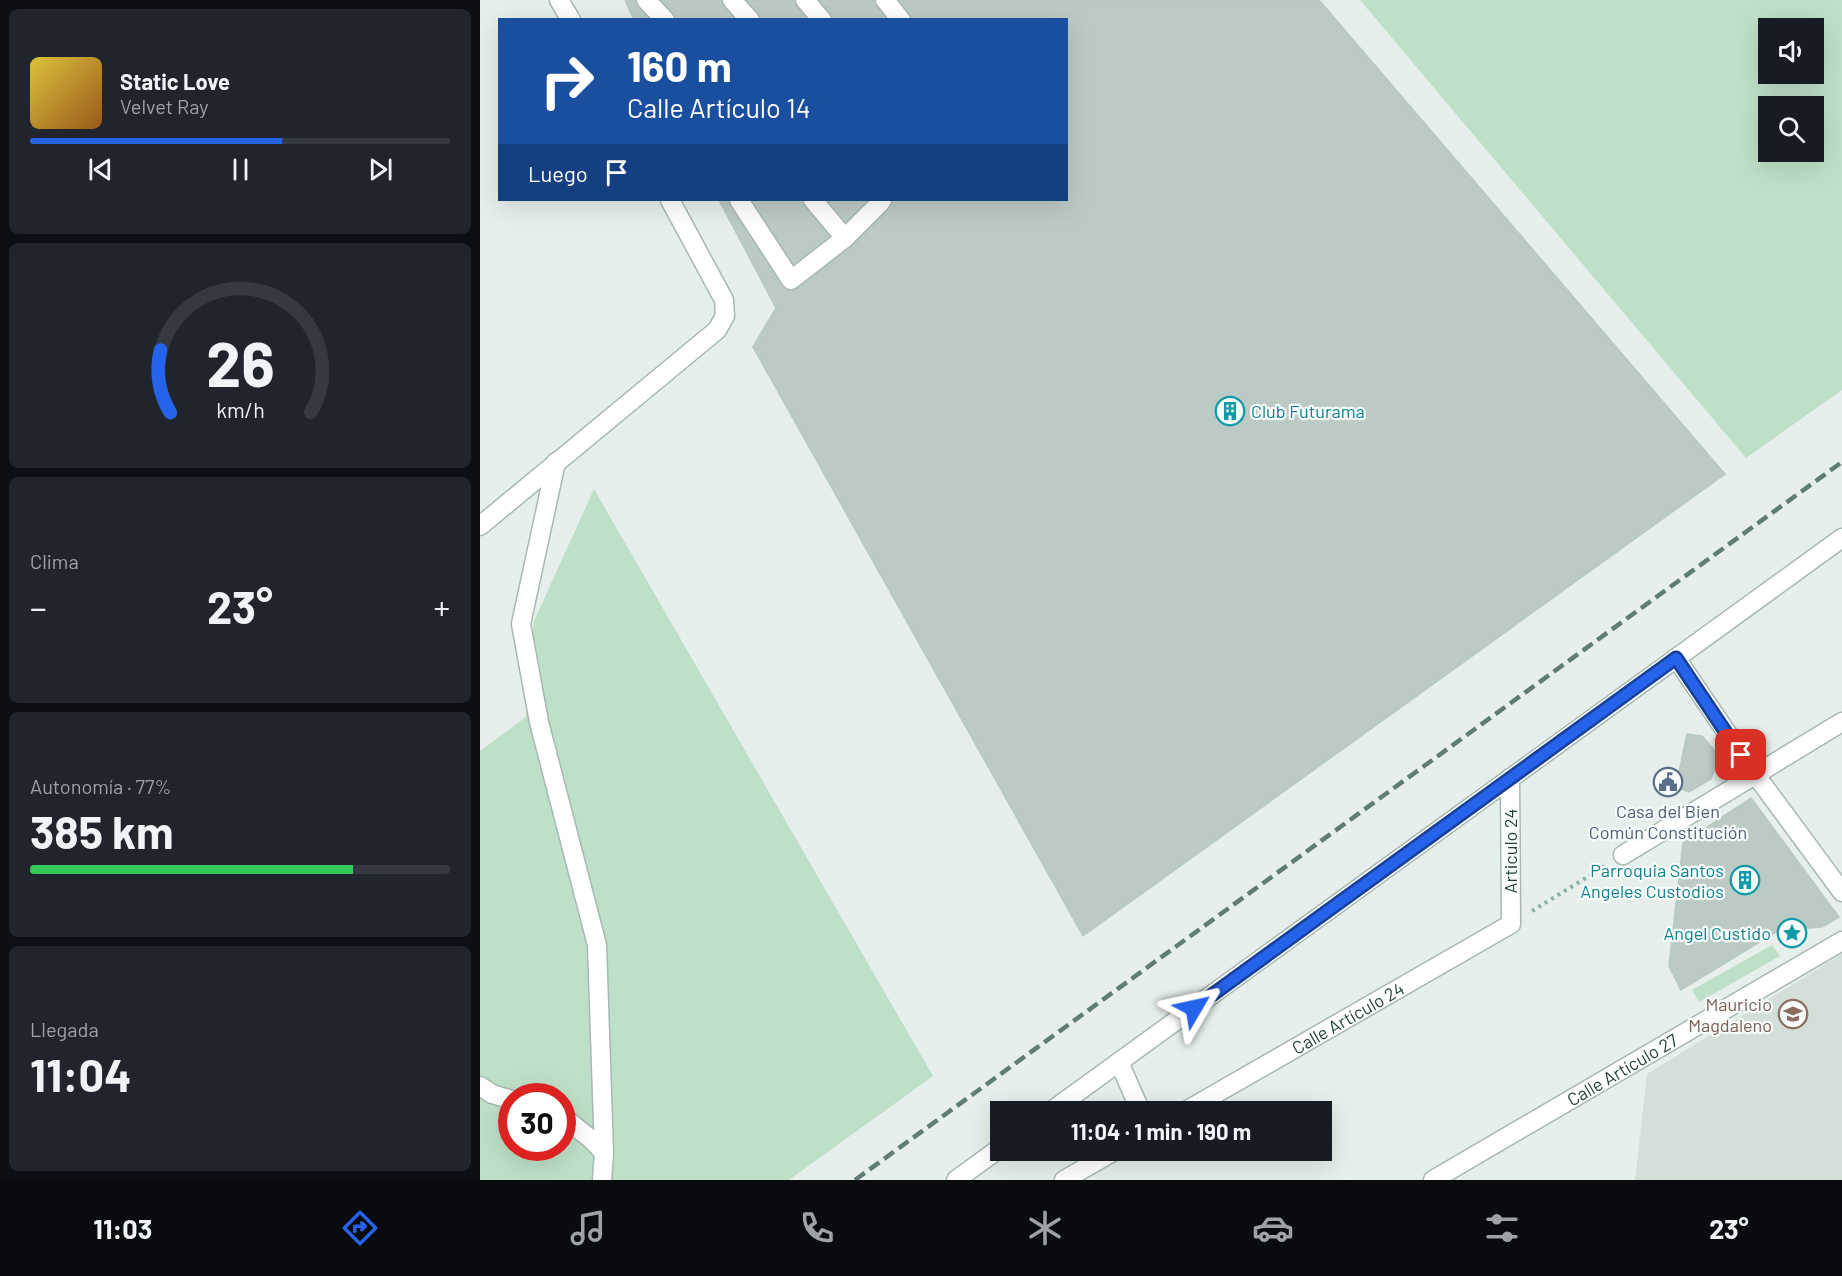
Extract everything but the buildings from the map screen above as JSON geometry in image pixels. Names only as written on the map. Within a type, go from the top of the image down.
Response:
[{"type":"street","points":[[559,0],[569,18]]},
{"type":"street","points":[[646,0],[662,18]]},
{"type":"street","points":[[732,0],[748,18]]},
{"type":"street","points":[[805,0],[820,18]]},
{"type":"street","points":[[885,0],[899,18]]},
{"type":"street","points":[[480,526],[717,330],[725,316],[724,300],[671,201]]},
{"type":"street","points":[[741,201],[792,280],[845,238],[881,201]]},
{"type":"street","points":[[814,201],[845,238]]},
{"type":"street","points":[[556,462],[521,624],[539,722],[597,945],[604,1153],[602,1180]]},
{"type":"street","points":[[1065,1101],[1842,538]]},
{"type":"street","points":[[1676,658],[1755,774],[1842,892]]},
{"type":"street","points":[[1623,855],[1842,722]]},
{"type":"street","name":"Articulo 24","points":[[1510,778],[1511,924]]},
{"type":"street","name":"Calle Artículo 24","points":[[1203,1101],[1511,924]]},
{"type":"street","name":"Calle Artículo 27","points":[[1433,1180],[1842,941]]},
{"type":"street","points":[[1119,1062],[1136,1101]]},
{"type":"street","points":[[480,1086],[498,1096]]},
{"type":"street","points":[[576,1127],[604,1153]]},
{"type":"street","points":[[956,1180],[990,1155]]},
{"type":"street","points":[[1064,1180],[1097,1161]]},
{"type":"path","points":[[1511,924],[1623,855]]},
{"type":"shaded area","name":"Mauricio Magdaleno","points":[[1842,954],[1842,1180],[1635,1180],[1647,1074]]},
{"type":"green space","points":[[1360,0],[1842,0],[1842,390],[1746,458]]},
{"type":"green space","points":[[594,489],[933,1076],[789,1180],[480,1180],[480,751],[526,717],[534,621]]},
{"type":"green space","points":[[1772,945],[1780,956],[1699,1002],[1692,990]]},
{"type":"railway","points":[[855,1180],[1842,462]]},
{"type":"place","name":"Club Futurama","points":[[1230,411]]},
{"type":"place","name":"Casa del Bien Común Constitución","points":[[1668,782]]},
{"type":"place","name":"Parroquia Santos Angeles Custodios","points":[[1745,880]]},
{"type":"place","name":"Angel Custido","points":[[1792,933]]},
{"type":"place","name":"Mauricio Magdaleno","points":[[1793,1014]]},
{"type":"route","points":[[1194,1008],[1676,658],[1741,755]]}]
